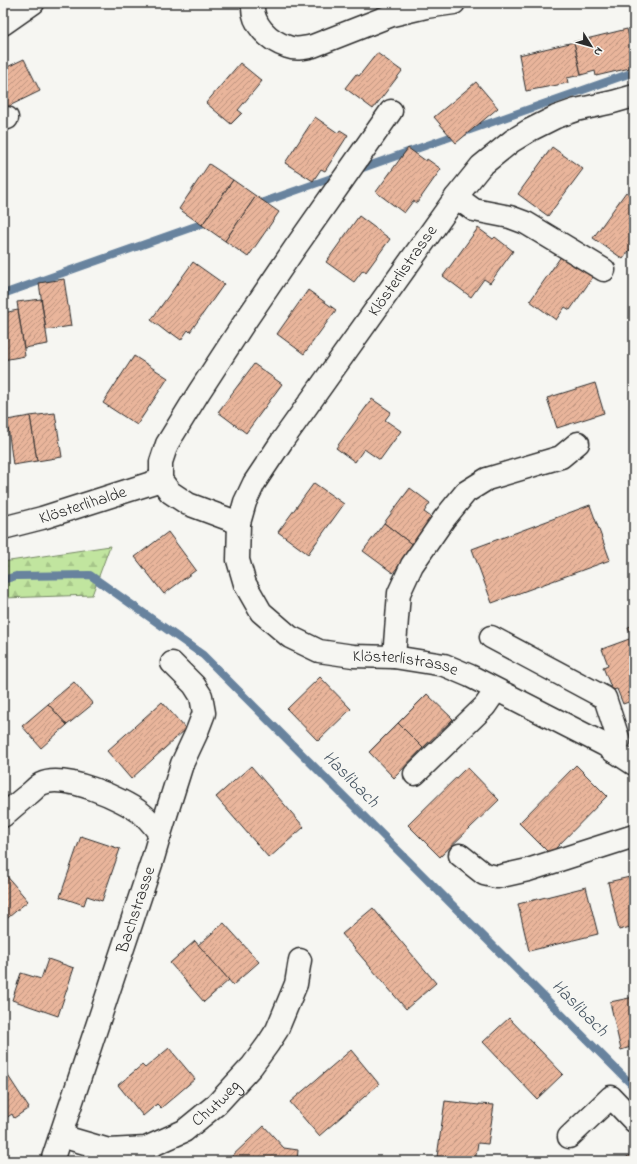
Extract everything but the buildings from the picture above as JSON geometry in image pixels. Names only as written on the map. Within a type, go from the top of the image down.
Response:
[{"type":"street","points":[[3,24],[33,3]]},
{"type":"street","points":[[253,3],[252,8],[254,19],[266,35],[288,48],[300,48],[313,46],[392,16],[426,6],[454,3]]},
{"type":"street","name":"Klösterlistrasse","points":[[634,96],[576,110],[556,117],[512,141],[481,166],[456,197],[260,473],[246,502],[239,523],[238,560],[245,584],[261,612],[290,637],[319,650],[353,656],[394,657],[444,664],[605,745],[634,764]]},
{"type":"street","points":[[239,523],[188,504],[170,492],[161,480],[161,462],[167,444],[199,392],[295,248],[391,111]]},
{"type":"street","points":[[456,197],[474,210],[510,217],[526,223],[604,270]]},
{"type":"street","points":[[394,657],[399,593],[412,565],[444,519],[466,492],[487,479],[561,457],[578,443]]},
{"type":"street","name":"Klösterlihalde","points":[[3,528],[42,518],[161,480]]},
{"type":"street","points":[[491,637],[605,698],[619,741],[613,751]]},
{"type":"street","name":"Bachstrasse","points":[[52,1161],[153,858],[182,764],[204,713],[201,696],[194,685],[172,664]]},
{"type":"street","points":[[415,774],[485,706],[496,690]]},
{"type":"street","points":[[3,816],[41,784],[54,781],[66,781],[81,785],[130,805],[151,820],[160,834]]},
{"type":"street","points":[[460,855],[484,874],[497,877],[528,870],[634,836]]},
{"type":"street","name":"Chutweg","points":[[61,1136],[109,1150],[146,1148],[184,1130],[216,1104],[252,1066],[277,1030],[296,984],[300,960]]},
{"type":"street","points":[[569,1137],[610,1097],[634,1120]]},
{"type":"green space","points":[[110,546],[92,595],[3,598],[3,562]]},
{"type":"waterway","points":[[357,170],[634,72]]},
{"type":"waterway","points":[[255,205],[340,175]]},
{"type":"waterway","points":[[3,294],[210,221]]},
{"type":"waterway","name":"Haslibach","points":[[3,580],[16,576],[90,575],[203,655],[634,1087]]}]
